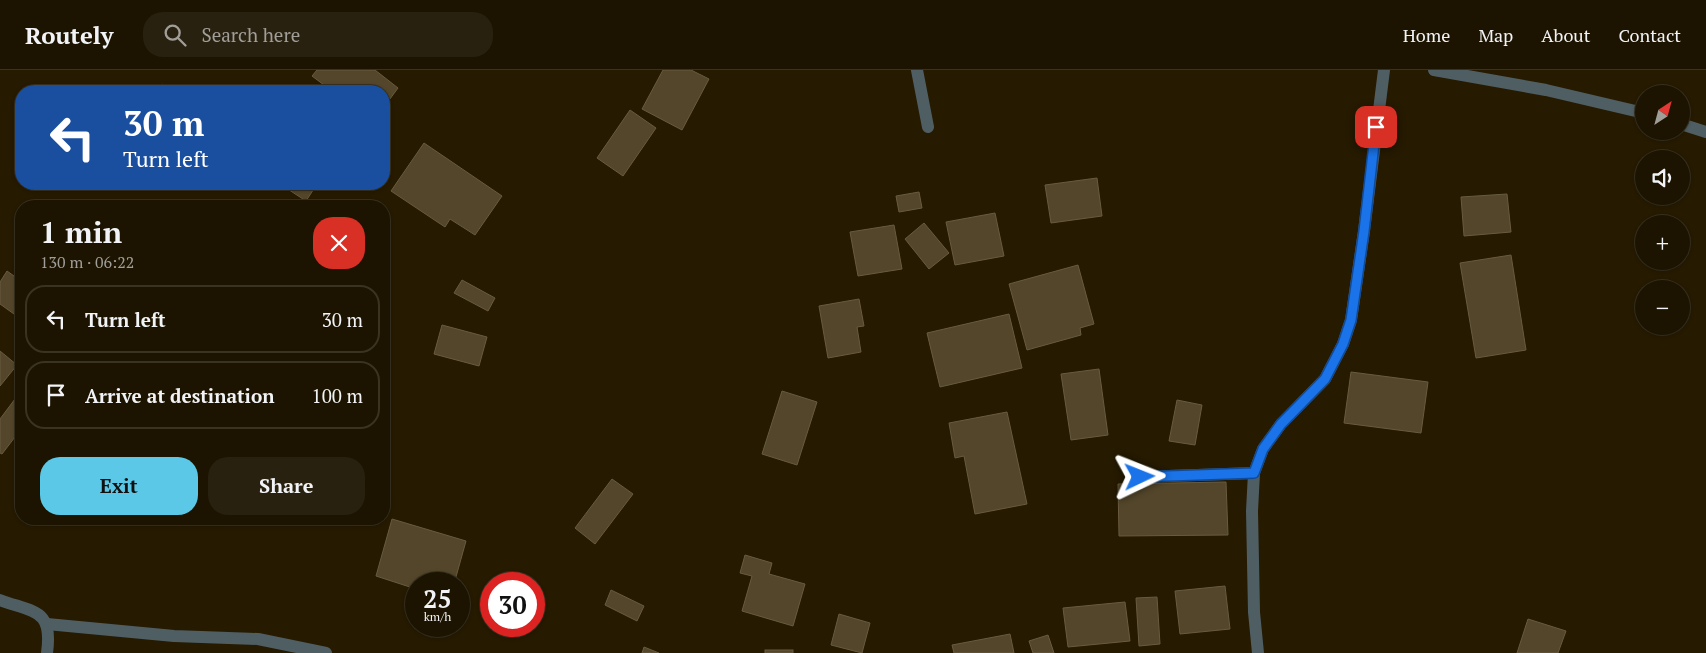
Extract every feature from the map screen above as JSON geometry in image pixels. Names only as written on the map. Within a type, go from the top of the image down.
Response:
[{"type":"street","points":[[917,70],[928,127]]},
{"type":"street","points":[[1258,653],[1254,612],[1252,511],[1254,473],[1263,449],[1281,424],[1325,379],[1343,344],[1351,320],[1384,70]]},
{"type":"street","points":[[1434,70],[1546,90],[1635,111]]},
{"type":"street","points":[[1690,127],[1706,132]]},
{"type":"street","points":[[1140,477],[1254,473]]},
{"type":"street","points":[[0,600],[40,615],[47,624],[49,636],[47,653]]},
{"type":"street","points":[[47,624],[174,636],[258,639],[326,653]]},
{"type":"building","points":[[317,70],[375,70],[398,88],[390,99],[390,85],[324,85],[312,76]]},
{"type":"building","points":[[663,70],[691,70],[709,79],[682,130],[642,109]]},
{"type":"building","points":[[630,110],[656,128],[623,176],[597,158]]},
{"type":"building","points":[[424,143],[502,196],[475,235],[450,219],[445,227],[391,191]]},
{"type":"building","points":[[1097,178],[1102,216],[1051,223],[1045,185]]},
{"type":"building","points":[[289,190],[313,190],[307,200]]},
{"type":"building","points":[[919,192],[922,208],[899,212],[896,196]]},
{"type":"building","points":[[1507,194],[1511,232],[1464,236],[1461,197]]},
{"type":"building","points":[[995,213],[1004,256],[955,265],[946,222]]},
{"type":"building","points":[[924,223],[949,253],[929,269],[905,239]]},
{"type":"building","points":[[894,225],[902,269],[858,276],[850,232]]},
{"type":"building","points":[[1511,255],[1526,350],[1476,358],[1460,263]]},
{"type":"building","points":[[1078,265],[1094,324],[1080,328],[1081,335],[1027,350],[1009,284]]},
{"type":"building","points":[[7,271],[15,277],[15,315],[0,304],[0,282]]},
{"type":"building","points":[[462,280],[495,298],[488,311],[454,293]]},
{"type":"building","points":[[859,299],[864,326],[857,327],[861,352],[828,358],[819,306]]},
{"type":"building","points":[[1009,314],[1022,368],[940,387],[927,333]]},
{"type":"building","points":[[442,325],[487,337],[479,366],[434,354]]},
{"type":"building","points":[[0,351],[15,363],[15,367],[0,386]]},
{"type":"building","points":[[1099,369],[1108,435],[1071,440],[1061,374]]},
{"type":"building","points":[[1351,372],[1428,382],[1421,433],[1344,423]]},
{"type":"building","points":[[782,391],[817,402],[797,465],[762,454]]},
{"type":"building","points":[[15,399],[15,437],[2,454],[0,453],[0,419]]},
{"type":"building","points":[[1177,400],[1202,405],[1195,445],[1169,441]]},
{"type":"building","points":[[1007,412],[1027,504],[975,514],[964,456],[955,458],[949,423]]},
{"type":"building","points":[[612,479],[633,494],[595,544],[575,528]]},
{"type":"building","points":[[1226,482],[1228,535],[1119,536],[1118,484]]},
{"type":"building","points":[[392,519],[466,541],[457,572],[405,572],[405,585],[376,576]]},
{"type":"building","points":[[745,555],[772,563],[769,574],[805,584],[793,626],[742,611],[752,576],[740,573]]},
{"type":"building","points":[[1225,586],[1230,629],[1180,634],[1175,591]]},
{"type":"building","points":[[611,590],[644,606],[637,621],[605,605]]},
{"type":"building","points":[[1157,597],[1160,644],[1139,646],[1136,598]]},
{"type":"building","points":[[1125,602],[1130,641],[1068,647],[1063,608]]},
{"type":"building","points":[[839,614],[870,623],[862,653],[831,645]]},
{"type":"building","points":[[1528,619],[1566,631],[1558,653],[1517,653]]},
{"type":"building","points":[[1010,634],[1014,653],[954,653],[952,645]]},
{"type":"building","points":[[1048,635],[1054,653],[1033,653],[1029,641]]},
{"type":"building","points":[[644,647],[659,653],[642,653]]},
{"type":"building","points":[[765,650],[793,650],[793,653],[765,653]]},
{"type":"route","points":[[1140,477],[1254,473],[1263,449],[1281,424],[1325,379],[1343,344],[1351,320],[1376,127]]}]
